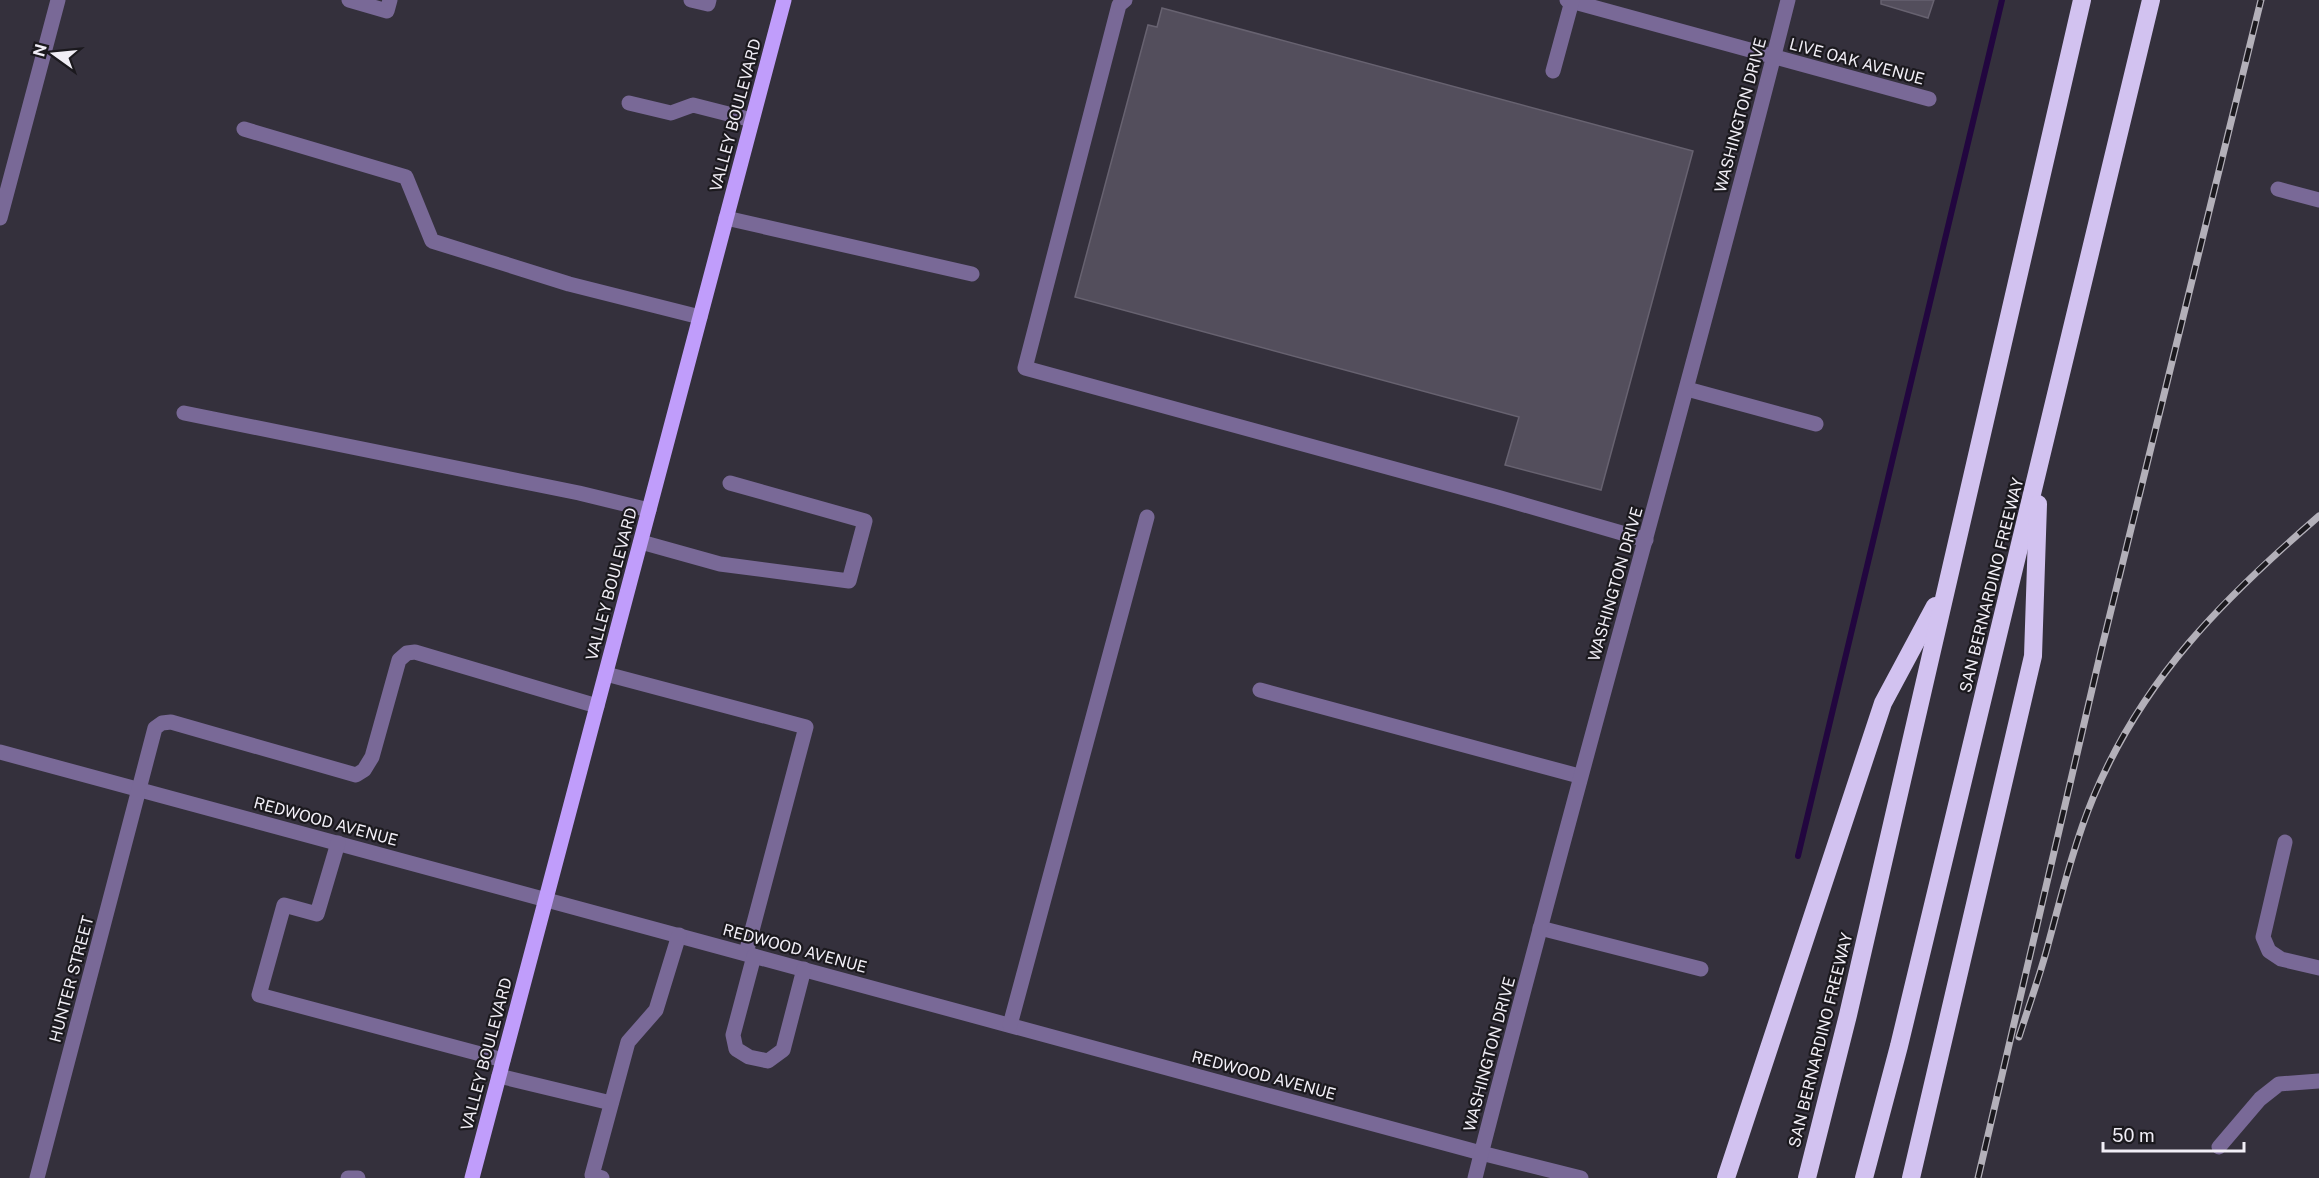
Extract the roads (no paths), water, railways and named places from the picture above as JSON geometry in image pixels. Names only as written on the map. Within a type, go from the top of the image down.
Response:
[{"type":"highway","name":"SAN BERNARDINO FREEWAY","points":[[1807,1178],[1848,1015],[2082,0]]},
{"type":"highway","name":"SAN BERNARDINO FREEWAY","points":[[1864,1178],[1899,1046],[2151,0]]},
{"type":"highway","points":[[1911,1178],[2033,656],[2039,466]]},
{"type":"highway","points":[[1726,1178],[1883,703],[1947,584]]},
{"type":"main road","name":"VALLEY BOULEVARD","points":[[472,1178],[784,0]]},
{"type":"street","points":[[0,218],[58,0]]},
{"type":"street","points":[[349,0],[387,11],[390,0]]},
{"type":"street","points":[[691,0],[708,4],[709,0]]},
{"type":"street","points":[[1125,0],[1119,5],[1025,368],[1646,540]]},
{"type":"street","name":"WASHINGTON DRIVE","points":[[1475,1178],[1580,776],[1687,389],[1788,0]]},
{"type":"street","points":[[1553,71],[1569,1]]},
{"type":"street","name":"LIVE OAK AVENUE","points":[[1569,1],[1929,99]]},
{"type":"street","points":[[629,103],[671,113],[693,105],[752,120]]},
{"type":"street","points":[[244,129],[406,177],[432,241],[569,284],[700,317]]},
{"type":"street","points":[[2278,189],[2319,200]]},
{"type":"street","points":[[726,218],[972,274]]},
{"type":"street","points":[[1687,389],[1816,424]]},
{"type":"street","points":[[184,412],[579,493],[649,510]]},
{"type":"street","points":[[640,542],[720,564],[849,581],[865,522],[730,483]]},
{"type":"street","points":[[1010,1025],[1147,517]]},
{"type":"street","name":"HUNTER STREET","points":[[38,1178],[155,728],[162,723],[171,722],[356,775],[364,770],[372,757],[399,660],[407,653],[415,652],[597,706]]},
{"type":"street","points":[[606,674],[806,727],[750,954],[733,1035],[736,1049],[749,1057],[768,1061],[783,1050],[804,969]]},
{"type":"street","points":[[1260,690],[1580,776]]},
{"type":"street","name":"REDWOOD AVENUE","points":[[0,752],[1481,1153],[1581,1178]]},
{"type":"street","points":[[2285,842],[2264,937],[2269,951],[2281,959],[2319,968]]},
{"type":"street","points":[[338,843],[316,914],[284,905],[259,995],[330,1016],[503,1060]]},
{"type":"street","points":[[1540,928],[1701,969]]},
{"type":"street","points":[[602,1178],[592,1175],[628,1042],[656,1010],[678,935]]},
{"type":"street","points":[[500,1076],[611,1103]]},
{"type":"street","points":[[2219,1147],[2260,1099],[2279,1084],[2319,1081]]},
{"type":"street","points":[[348,1178],[358,1178]]},
{"type":"waterway","points":[[1798,856],[2002,0]]},
{"type":"railway","points":[[1978,1178],[2101,651],[2261,0]]},
{"type":"railway","points":[[2019,1037],[2086,815],[2113,755],[2136,715],[2161,678],[2218,610],[2319,516]]}]
